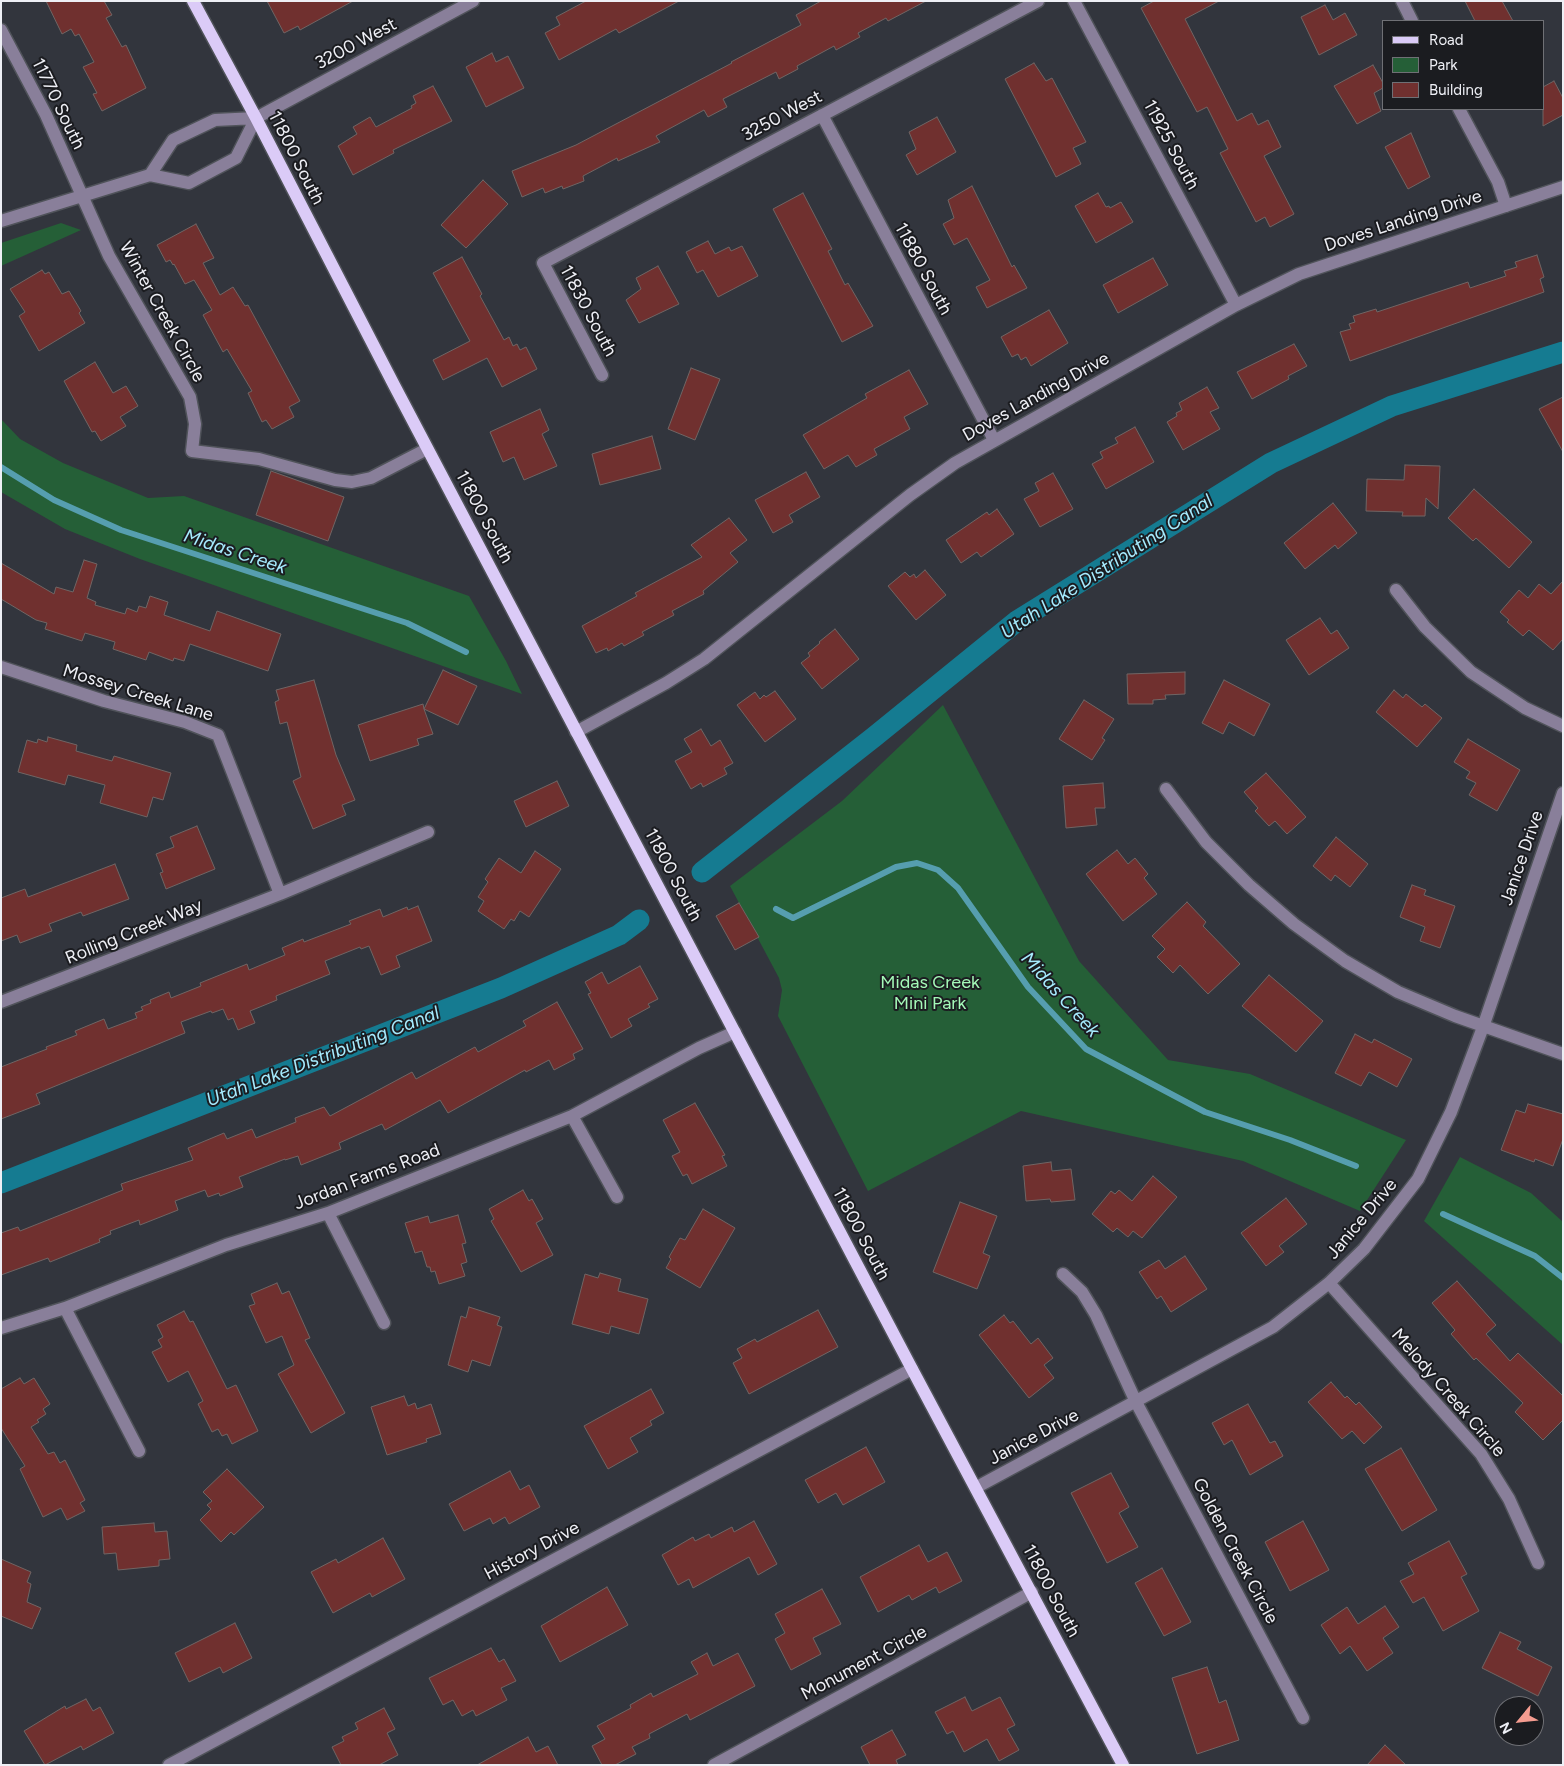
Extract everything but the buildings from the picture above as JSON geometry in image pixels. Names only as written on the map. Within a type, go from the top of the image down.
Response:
[{"type":"main road","name":"11800 South","points":[[193,1],[256,118],[576,732],[1123,1765]]},
{"type":"street","name":"3200 West","points":[[150,176],[173,140],[216,120],[256,118],[473,1]]},
{"type":"street","name":"3250 West","points":[[542,263],[1038,1]]},
{"type":"street","name":"11925 South","points":[[1074,1],[1236,305]]},
{"type":"street","points":[[1402,1],[1412,20]]},
{"type":"street","name":"11770 South","points":[[1,30],[46,115],[83,194]]},
{"type":"street","points":[[1460,110],[1498,182],[1506,206]]},
{"type":"street","name":"11880 South","points":[[822,115],[994,440]]},
{"type":"street","points":[[1,221],[83,194],[150,176],[189,183],[236,158],[256,118]]},
{"type":"street","name":"Doves Landing Drive","points":[[576,732],[666,683],[704,659],[910,495],[948,468],[994,440],[1236,305],[1299,274],[1563,187]]},
{"type":"street","name":"Winter Creek Circle","points":[[83,194],[109,256],[190,397],[196,424],[192,451],[259,459],[335,480],[352,482],[371,478],[427,449]]},
{"type":"street","name":"11830 South","points":[[542,263],[602,375]]},
{"type":"street","points":[[1396,590],[1425,627],[1471,672],[1524,708],[1563,726]]},
{"type":"street","name":"Mossey Creek Lane","points":[[1,666],[104,701],[185,722],[218,735],[280,894]]},
{"type":"street","points":[[1166,790],[1206,842],[1248,886],[1294,924],[1345,961],[1398,992],[1483,1027],[1563,1054]]},
{"type":"street","name":"Janice Drive","points":[[976,1487],[1273,1327],[1329,1283],[1364,1249],[1396,1211],[1418,1179],[1451,1112],[1483,1027],[1563,794]]},
{"type":"street","name":"Rolling Creek Way","points":[[1,1002],[280,894],[428,832]]},
{"type":"street","name":"Jordan Farms Road","points":[[1,1328],[65,1308],[226,1246],[328,1213],[572,1116],[699,1048],[735,1032]]},
{"type":"street","points":[[572,1116],[617,1197]]},
{"type":"street","points":[[328,1213],[384,1323]]},
{"type":"street","name":"Golden Creek Circle","points":[[1063,1274],[1082,1292],[1096,1314],[1136,1402],[1303,1718]]},
{"type":"street","name":"Melody Creek Circle","points":[[1329,1283],[1481,1454],[1509,1498],[1538,1563]]},
{"type":"street","points":[[65,1308],[139,1452]]},
{"type":"street","name":"History Drive","points":[[169,1765],[912,1369]]},
{"type":"street","name":"Monument Circle","points":[[714,1765],[1032,1592]]},
{"type":"green space","points":[[61,223],[81,230],[1,266],[1,243]]},
{"type":"green space","points":[[1,419],[20,439],[63,463],[148,498],[184,496],[469,596],[506,661],[522,694],[140,559],[65,529],[1,492]]},
{"type":"green space","name":"Midas Creek Mini Park","points":[[943,705],[1079,961],[1168,1060],[1250,1074],[1406,1140],[1360,1211],[1243,1161],[1021,1111],[868,1191],[778,1016],[782,990],[779,978],[730,886],[842,801]]},
{"type":"green space","points":[[1460,1157],[1531,1193],[1563,1222],[1563,1345],[1424,1221]]},
{"type":"waterway","name":"Utah Lake Distributing Canal","points":[[702,872],[874,737],[1017,621],[1271,463],[1392,406],[1563,352]]},
{"type":"waterway","name":"Midas Creek","points":[[1,467],[54,500],[121,530],[407,623],[466,652]]},
{"type":"waterway","name":"Midas Creek","points":[[776,909],[793,918],[896,867],[917,863],[938,870],[958,888],[1028,987],[1086,1049],[1205,1112],[1290,1140],[1356,1166]]},
{"type":"waterway","name":"Utah Lake Distributing Canal","points":[[1,1183],[501,988],[619,935],[639,920]]},
{"type":"waterway","name":"Midas Creek","points":[[1443,1214],[1535,1256],[1563,1278]]}]
